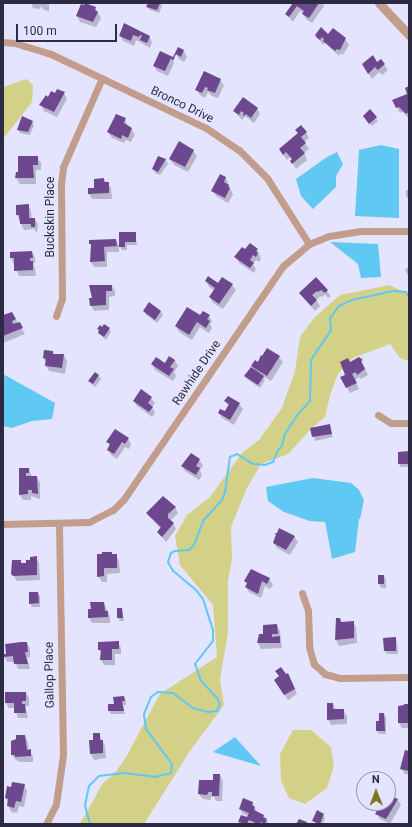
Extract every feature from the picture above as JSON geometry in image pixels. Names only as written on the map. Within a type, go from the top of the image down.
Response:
[{"type":"street","points":[[379,3],[409,35]]},
{"type":"street","name":"Bronco Drive","points":[[3,42],[15,43],[51,54],[206,128],[239,150],[267,178],[308,244]]},
{"type":"street","name":"Buckskin Place","points":[[56,316],[62,299],[62,166],[102,78]]},
{"type":"street","name":"Rawhide Drive","points":[[3,524],[88,522],[113,510],[124,499],[283,266],[308,244],[329,236],[361,231],[409,231]]},
{"type":"street","points":[[378,414],[391,423],[409,422]]},
{"type":"street","name":"Gallop Place","points":[[46,824],[56,804],[63,755],[59,523]]},
{"type":"street","points":[[302,593],[308,610],[309,647],[312,658],[314,664],[325,674],[340,678],[409,677]]},
{"type":"shaded area","points":[[27,79],[33,86],[32,102],[3,139],[3,87]]},
{"type":"shaded area","points":[[390,285],[409,295],[409,361],[400,358],[390,344],[353,358],[338,374],[330,395],[325,417],[312,428],[288,454],[261,464],[246,490],[231,527],[232,558],[228,581],[228,632],[220,680],[224,705],[190,751],[144,824],[80,824],[103,783],[115,773],[126,757],[160,694],[217,657],[213,605],[180,565],[175,536],[187,515],[210,497],[242,453],[259,440],[282,408],[295,371],[300,337],[314,318],[340,295]]},
{"type":"shaded area","points":[[293,730],[311,730],[331,747],[334,766],[327,788],[305,804],[289,798],[281,781],[280,754]]},
{"type":"water","points":[[381,145],[399,149],[399,218],[355,216],[359,150]]},
{"type":"water","points":[[337,152],[343,164],[336,176],[336,187],[313,209],[301,196],[296,179],[327,157]]},
{"type":"water","points":[[330,242],[378,244],[381,277],[361,278],[358,264]]},
{"type":"water","points":[[3,374],[55,403],[52,419],[32,421],[12,428],[3,426]]},
{"type":"water","points":[[313,478],[351,483],[359,490],[364,500],[359,519],[355,552],[332,559],[325,521],[310,521],[284,512],[268,501],[266,487]]},
{"type":"water","points":[[235,737],[261,766],[213,752]]},
{"type":"building","points":[[85,3],[96,7],[95,10],[98,12],[93,22],[76,16],[81,4],[84,5]]},
{"type":"building","points":[[148,3],[160,3],[157,10],[146,7]]},
{"type":"building","points":[[293,3],[319,3],[309,18],[302,14],[304,11],[297,6],[289,17],[285,14]]},
{"type":"building","points":[[124,23],[150,36],[147,43],[140,40],[142,35],[139,37],[133,35],[131,41],[119,36]]},
{"type":"building","points":[[321,27],[328,34],[333,28],[346,38],[340,50],[337,49],[335,51],[323,41],[324,39],[322,37],[320,40],[317,38],[315,35]]},
{"type":"building","points":[[178,47],[184,50],[181,57],[176,54],[173,61],[171,58],[165,71],[153,66],[160,51],[173,57]]},
{"type":"building","points":[[373,55],[377,62],[381,59],[385,64],[378,70],[375,67],[368,74],[362,64]]},
{"type":"building","points":[[204,71],[221,79],[215,93],[207,90],[208,88],[205,87],[202,93],[195,90]]},
{"type":"building","points":[[409,86],[409,112],[406,114],[399,107],[396,108],[392,100],[407,94],[405,88]]},
{"type":"building","points":[[57,89],[65,92],[54,112],[39,105],[46,95],[48,97],[51,91],[55,93]]},
{"type":"building","points":[[243,97],[258,108],[251,118],[246,114],[244,116],[244,113],[241,111],[239,115],[233,111]]},
{"type":"building","points":[[370,109],[377,117],[369,124],[363,116]]},
{"type":"building","points":[[116,114],[126,118],[122,127],[124,123],[132,128],[128,138],[122,135],[121,139],[107,132]]},
{"type":"building","points":[[22,116],[33,121],[28,132],[17,130]]},
{"type":"building","points":[[301,125],[307,132],[301,137],[306,143],[300,148],[305,153],[292,164],[290,161],[292,159],[286,152],[283,155],[279,149],[298,133],[295,130]]},
{"type":"building","points":[[179,141],[194,150],[185,167],[169,159]]},
{"type":"building","points":[[18,156],[38,156],[38,165],[33,165],[34,178],[15,178],[16,172],[18,172]]},
{"type":"building","points":[[158,156],[166,159],[158,172],[152,169]]},
{"type":"building","points":[[220,174],[226,177],[224,182],[229,185],[228,187],[230,188],[225,198],[211,191]]},
{"type":"building","points":[[104,178],[104,182],[109,182],[109,193],[88,194],[88,188],[94,188],[94,179]]},
{"type":"building","points":[[29,204],[29,218],[35,218],[35,227],[31,227],[31,224],[20,224],[19,215],[16,215],[16,205]]},
{"type":"building","points":[[119,232],[136,232],[136,242],[125,242],[125,247],[119,247]]},
{"type":"building","points":[[116,239],[117,246],[104,247],[105,261],[90,262],[91,244],[89,244],[89,240]]},
{"type":"building","points":[[250,243],[258,249],[256,251],[258,253],[256,257],[253,255],[250,260],[254,263],[250,268],[234,257],[242,247],[245,249]]},
{"type":"building","points":[[32,251],[33,258],[30,258],[30,261],[33,261],[33,270],[14,271],[14,258],[10,258],[10,252]]},
{"type":"building","points":[[208,276],[218,283],[222,277],[233,284],[219,304],[209,297],[215,288],[205,281]]},
{"type":"building","points":[[316,277],[328,290],[325,293],[321,290],[318,292],[317,291],[312,295],[317,300],[311,306],[299,293]]},
{"type":"building","points":[[89,285],[112,285],[112,291],[106,291],[106,305],[90,306],[89,298],[92,298]]},
{"type":"building","points":[[149,302],[161,311],[155,320],[143,311]]},
{"type":"building","points":[[187,307],[200,315],[203,311],[210,315],[207,319],[210,321],[206,328],[197,322],[189,335],[175,326]]},
{"type":"building","points":[[12,312],[16,319],[12,321],[13,324],[20,322],[23,328],[3,336],[3,315]]},
{"type":"building","points":[[104,324],[110,328],[104,337],[98,333],[99,330],[97,329],[100,325],[102,327]]},
{"type":"building","points":[[267,348],[280,356],[267,376],[251,366],[255,360],[258,362],[261,355],[262,356]]},
{"type":"building","points":[[44,350],[53,351],[53,354],[64,354],[62,368],[45,366],[46,359],[43,358]]},
{"type":"building","points":[[169,356],[175,360],[170,367],[174,369],[169,376],[151,364],[156,357],[165,363]]},
{"type":"building","points":[[359,357],[363,360],[361,361],[365,369],[357,375],[356,372],[352,374],[357,383],[346,388],[340,377],[345,375],[340,362],[348,358],[350,362]]},
{"type":"building","points":[[251,367],[264,376],[258,385],[244,376]]},
{"type":"building","points":[[95,372],[99,375],[93,384],[88,381]]},
{"type":"building","points":[[141,389],[152,397],[148,403],[153,407],[149,412],[133,401]]},
{"type":"building","points":[[228,396],[240,403],[230,420],[218,413],[220,409],[225,411],[229,404],[224,401]]},
{"type":"building","points":[[330,424],[332,434],[312,437],[310,428]]},
{"type":"building","points":[[115,429],[129,438],[125,444],[122,442],[114,454],[107,450],[110,444],[106,442]]},
{"type":"building","points":[[409,451],[409,464],[398,464],[398,452]]},
{"type":"building","points":[[191,453],[200,459],[196,466],[200,468],[196,475],[181,466]]},
{"type":"building","points":[[19,468],[29,468],[29,473],[26,473],[26,476],[37,476],[38,494],[32,493],[32,490],[28,490],[28,494],[19,495]]},
{"type":"building","points":[[163,496],[176,507],[168,514],[168,518],[174,523],[162,537],[157,532],[161,527],[146,513]]},
{"type":"building","points":[[279,528],[295,536],[286,550],[273,543],[276,534],[274,533],[277,533]]},
{"type":"building","points":[[102,552],[112,552],[112,554],[117,554],[117,568],[104,568],[104,576],[97,577],[97,554],[102,554]]},
{"type":"building","points":[[37,556],[37,575],[13,576],[11,574],[12,560],[21,560],[21,563],[26,563],[26,560],[30,560],[30,557]]},
{"type":"building","points":[[251,569],[270,578],[267,584],[262,581],[258,594],[245,587],[247,583],[244,581]]},
{"type":"building","points":[[378,575],[384,575],[384,584],[378,584]]},
{"type":"building","points":[[29,592],[38,592],[39,603],[29,604]]},
{"type":"building","points":[[90,602],[104,602],[105,611],[108,611],[108,617],[88,618],[88,609],[91,609]]},
{"type":"building","points":[[117,608],[122,608],[123,618],[117,618]]},
{"type":"building","points":[[336,618],[340,618],[341,622],[354,621],[354,638],[335,640]]},
{"type":"building","points":[[277,624],[278,634],[272,634],[272,637],[280,636],[280,643],[257,643],[259,634],[263,634],[263,625]]},
{"type":"building","points":[[396,637],[396,651],[384,651],[383,638]]},
{"type":"building","points":[[119,641],[119,649],[112,649],[112,660],[100,660],[101,650],[98,650],[98,642]]},
{"type":"building","points":[[27,642],[28,652],[25,652],[28,664],[14,664],[13,656],[3,657],[3,654],[6,654],[5,644]]},
{"type":"building","points":[[281,667],[286,674],[288,673],[295,689],[284,695],[274,680],[279,676],[275,671]]},
{"type":"building","points":[[5,692],[26,692],[26,701],[22,701],[22,704],[25,704],[26,713],[14,713],[14,703],[5,703]]},
{"type":"building","points":[[124,696],[125,701],[122,701],[124,711],[108,711],[108,704],[114,704],[113,697]]},
{"type":"building","points":[[327,703],[333,703],[333,709],[344,709],[344,719],[327,720]]},
{"type":"building","points":[[409,704],[409,720],[408,723],[398,723],[398,706]]},
{"type":"building","points":[[379,713],[384,713],[385,731],[376,731],[376,721],[379,721]]},
{"type":"building","points":[[93,733],[100,733],[100,740],[103,740],[103,753],[90,754],[89,740],[93,740]]},
{"type":"building","points":[[16,735],[25,735],[27,750],[31,749],[31,756],[15,757],[15,755],[11,755],[11,741],[16,739]]},
{"type":"building","points":[[405,750],[409,751],[409,771],[400,769]]},
{"type":"building","points":[[213,774],[220,774],[219,796],[212,796],[212,792],[208,792],[206,795],[198,794],[199,780],[213,780]]},
{"type":"building","points":[[12,782],[25,784],[21,802],[16,801],[14,808],[7,806],[8,799],[5,798],[7,786],[11,787]]},
{"type":"building","points":[[243,798],[253,802],[252,805],[255,807],[254,810],[264,815],[263,817],[267,819],[265,824],[261,822],[258,824],[249,820],[247,824],[238,822],[241,815],[247,817],[249,813],[239,809]]},
{"type":"building","points":[[317,810],[324,814],[320,824],[312,821]]},
{"type":"building","points":[[377,811],[391,811],[386,819],[375,814]]},
{"type":"building","points":[[299,819],[307,822],[306,824],[296,824]]},
{"type":"waterway","points":[[90,824],[85,805],[89,786],[99,776],[124,773],[155,777],[171,773],[172,764],[146,729],[144,714],[151,697],[158,692],[173,693],[193,708],[208,712],[217,711],[220,704],[217,698],[201,681],[195,664],[213,641],[213,630],[203,599],[196,590],[173,571],[168,562],[171,553],[175,551],[189,550],[194,545],[203,521],[222,500],[225,492],[230,457],[237,454],[253,464],[265,465],[273,462],[282,445],[285,434],[298,414],[310,401],[311,360],[331,330],[330,318],[339,306],[352,300],[393,291],[406,292],[409,297]]}]
